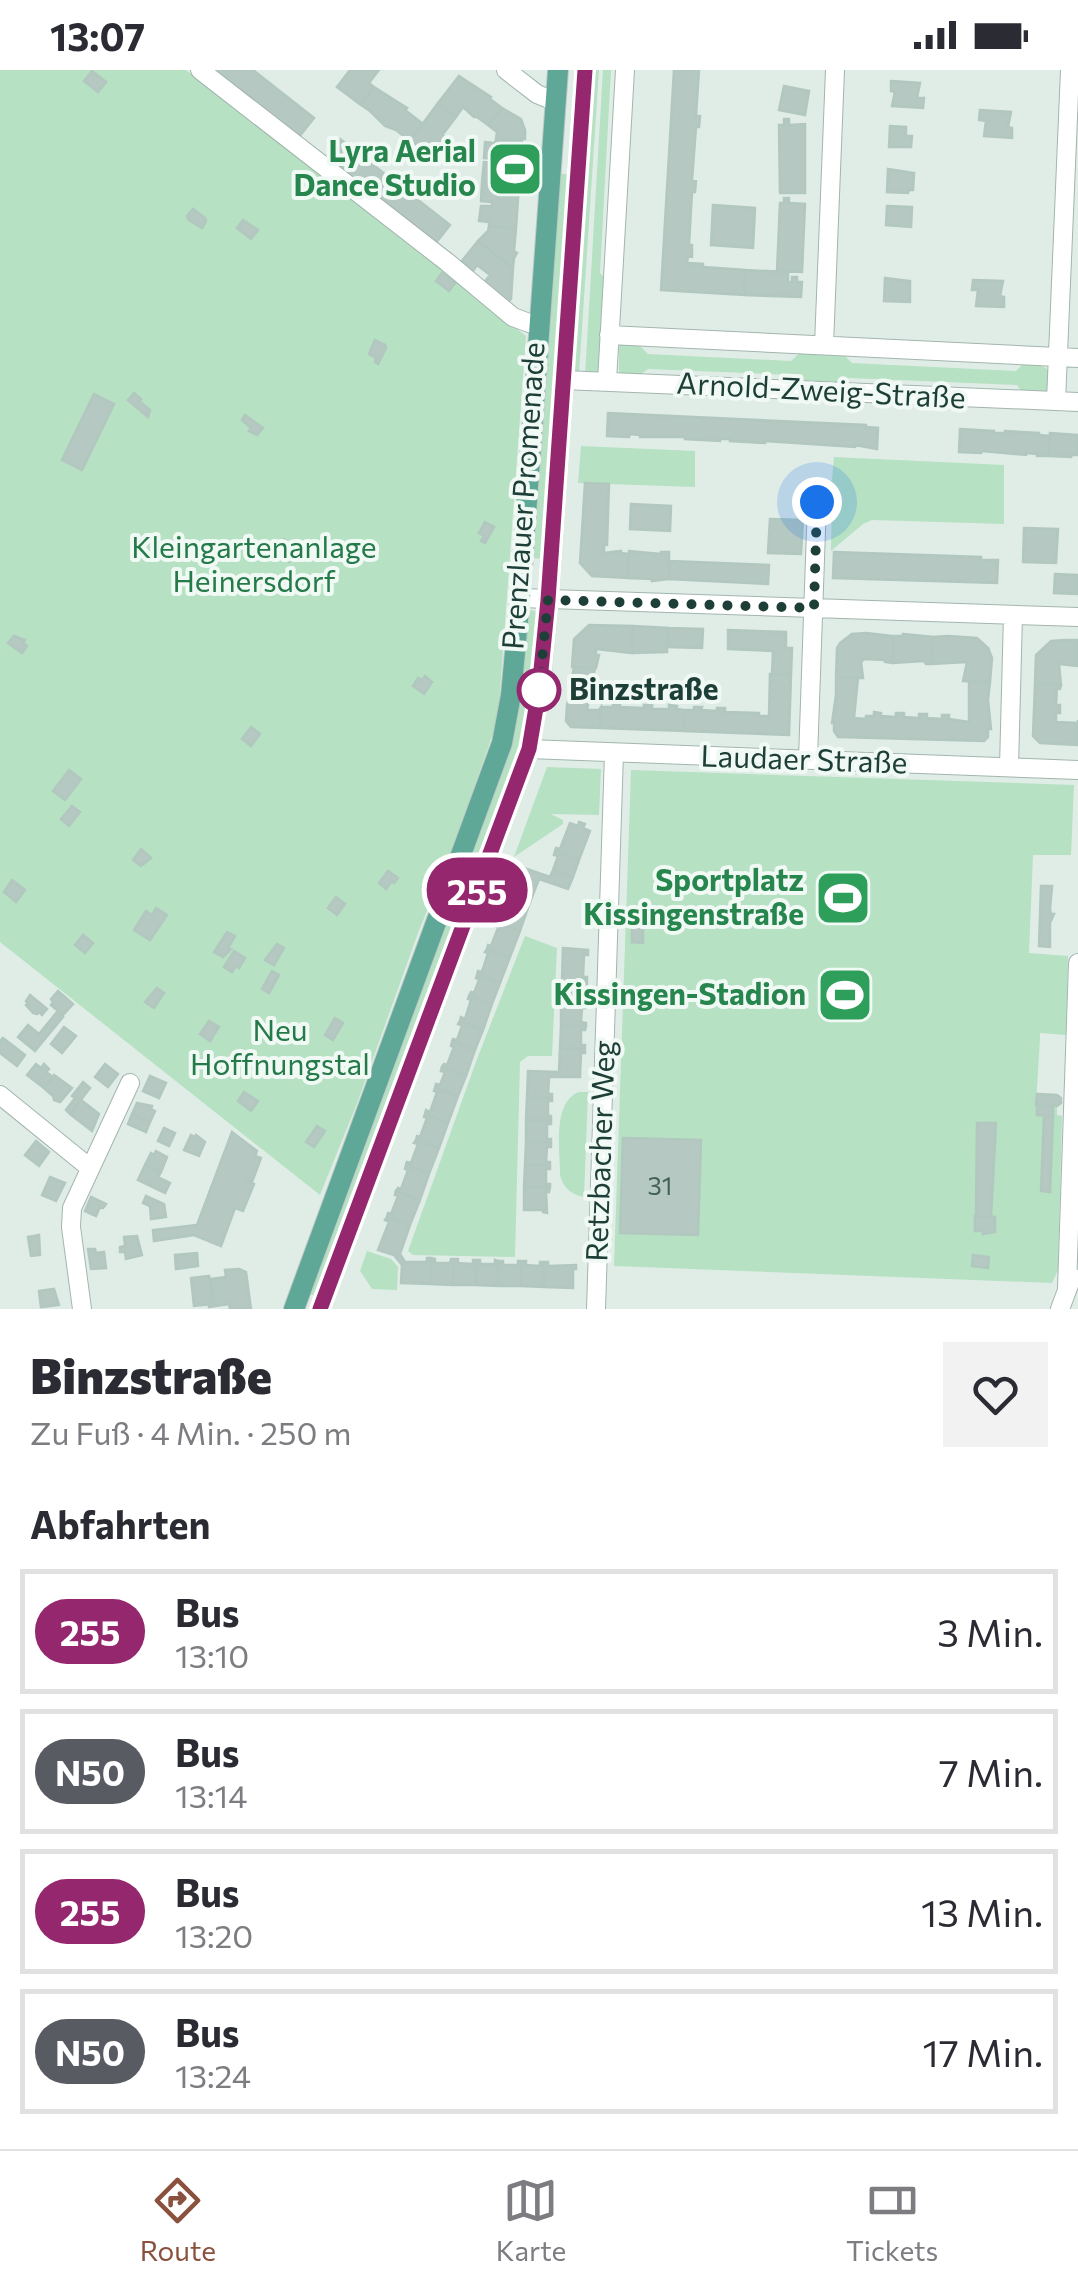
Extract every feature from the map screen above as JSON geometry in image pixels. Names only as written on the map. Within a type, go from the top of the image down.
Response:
[{"type":"main road","name":"Prenzlauer Promenade","points":[[294,1309],[502,743],[520,598],[558,70]]},
{"type":"main road","name":"Prenzlauer Promenade","points":[[320,1309],[529,749],[548,600],[585,70]]},
{"type":"street","points":[[200,70],[513,317],[540,324]]},
{"type":"street","points":[[506,70],[537,94],[556,102]]},
{"type":"street","points":[[606,381],[625,70]]},
{"type":"street","points":[[824,345],[835,70]]},
{"type":"street","points":[[1056,401],[1070,70]]},
{"type":"street","name":"Arnold-Zweig-Straße","points":[[609,335],[1078,358]]},
{"type":"street","name":"Arnold-Zweig-Straße","points":[[563,380],[1078,402]]},
{"type":"street","points":[[808,759],[817,502]]},
{"type":"street","points":[[520,598],[1078,617]]},
{"type":"street","points":[[1009,767],[1012,615]]},
{"type":"street","name":"Laudaer Straße","points":[[529,749],[1078,770]]},
{"type":"street","name":"Retzbacher Weg","points":[[596,1309],[614,754]]},
{"type":"street","points":[[1067,1288],[1074,1202],[1078,963]]},
{"type":"street","points":[[82,1309],[72,1208],[130,1083]]},
{"type":"street","points":[[0,1095],[90,1168]]},
{"type":"street","points":[[1060,1309],[1078,1266]]},
{"type":"green space","name":"Kleingartenanlage Heinersdorf","points":[[0,70],[186,70],[526,336],[498,719],[320,1195],[0,942]]},
{"type":"green space","points":[[595,70],[599,70],[579,374],[575,370]]},
{"type":"green space","points":[[603,70],[611,70],[600,273],[609,282],[600,370],[585,376]]},
{"type":"green space","points":[[557,173],[571,175],[545,559],[529,558]]},
{"type":"green space","points":[[624,343],[638,344],[648,354],[791,361],[802,351],[842,353],[852,363],[1016,371],[1026,361],[1045,368],[1051,381],[1043,394],[1022,392],[1017,385],[849,378],[838,387],[800,385],[791,375],[648,369],[637,377],[619,373],[619,347]]},
{"type":"green space","points":[[581,446],[695,451],[695,487],[578,483]]},
{"type":"green space","points":[[834,457],[1004,465],[1004,524],[872,520],[831,551],[832,492],[821,492],[818,488],[832,480]]},
{"type":"green space","points":[[530,610],[535,611],[538,629],[521,754],[320,1294],[309,1295],[506,746]]},
{"type":"green space","points":[[547,767],[601,769],[599,815],[551,814],[563,820],[563,824],[514,857]]},
{"type":"green space","name":"Kissingen-Stadion","points":[[631,770],[1074,785],[1071,855],[1033,855],[1029,953],[1068,956],[1066,1035],[1040,1033],[1036,1105],[1057,1106],[1057,1115],[1062,1116],[1058,1270],[1052,1283],[614,1266]]},
{"type":"green space","points":[[525,936],[557,948],[552,1056],[528,1056],[520,1062],[515,1257],[413,1255],[408,1251]]},
{"type":"green space","points":[[588,1092],[584,1197],[569,1190],[560,1175],[561,1116],[570,1097]]},
{"type":"green space","points":[[367,1251],[391,1259],[398,1267],[397,1290],[372,1289],[360,1271]]},
{"type":"building","points":[[213,70],[253,70],[314,118],[299,137]]},
{"type":"building","points":[[350,70],[379,70],[369,83],[374,87],[361,105],[337,87]]},
{"type":"building","points":[[674,70],[699,70],[696,116],[700,116],[696,127],[692,180],[696,181],[689,245],[692,257],[688,256],[687,263],[745,270],[744,295],[661,290]]},
{"type":"building","points":[[92,71],[106,82],[98,92],[84,81]]},
{"type":"building","points":[[459,76],[502,108],[488,125],[463,107],[456,117],[438,103]]},
{"type":"building","points":[[891,81],[920,83],[917,98],[924,98],[923,108],[892,106],[895,92],[891,91]]},
{"type":"building","points":[[784,86],[809,91],[805,115],[779,110]]},
{"type":"building","points":[[374,87],[407,108],[423,124],[410,141],[361,105]]},
{"type":"building","points":[[438,103],[456,117],[443,134],[445,143],[435,144],[428,155],[410,141]]},
{"type":"building","points":[[502,108],[521,119],[525,139],[496,139],[497,132],[488,125]]},
{"type":"building","points":[[980,110],[1011,112],[1008,127],[1012,128],[1012,138],[984,136],[986,121],[979,120]]},
{"type":"building","points":[[784,119],[789,119],[789,125],[805,124],[805,193],[780,193],[779,125],[784,125]]},
{"type":"building","points":[[890,126],[906,127],[906,136],[912,136],[911,147],[889,147]]},
{"type":"building","points":[[340,139],[450,225],[435,244],[325,158]]},
{"type":"building","points":[[496,139],[522,141],[519,184],[482,182],[484,162],[495,163],[495,159],[484,158],[485,142],[495,143]]},
{"type":"building","points":[[888,169],[914,173],[913,190],[887,192]]},
{"type":"building","points":[[482,182],[519,184],[516,228],[489,226],[489,222],[479,221],[481,206],[492,206],[492,202],[481,201]]},
{"type":"building","points":[[784,198],[789,198],[789,203],[805,204],[802,272],[777,271],[780,203],[784,203]]},
{"type":"building","points":[[713,205],[755,208],[753,248],[711,245]]},
{"type":"building","points":[[887,206],[912,207],[911,227],[886,225]]},
{"type":"building","points":[[193,209],[205,218],[202,228],[187,216]]},
{"type":"building","points":[[243,220],[258,230],[251,239],[237,228]]},
{"type":"building","points":[[489,226],[516,228],[513,268],[478,241]]},
{"type":"building","points":[[478,241],[513,268],[511,299],[506,304],[482,285],[490,275],[477,265],[473,271],[461,262]]},
{"type":"building","points":[[745,270],[788,272],[788,282],[797,277],[797,282],[802,282],[801,297],[744,295]]},
{"type":"building","points":[[442,273],[455,283],[449,291],[436,281]]},
{"type":"building","points":[[885,278],[910,281],[910,302],[884,301]]},
{"type":"building","points":[[973,280],[1003,281],[1000,296],[1004,297],[1004,307],[976,306],[978,290],[972,290]]},
{"type":"building","points":[[375,340],[386,348],[378,364],[369,354]]},
{"type":"building","points":[[134,393],[150,410],[148,417],[128,400]]},
{"type":"building","points":[[94,394],[114,404],[82,470],[62,460]]},
{"type":"building","points":[[608,413],[866,425],[878,428],[877,449],[630,434],[607,436]]},
{"type":"building","points":[[245,415],[263,428],[257,435],[242,420]]},
{"type":"building","points":[[960,429],[1050,436],[1049,456],[959,452]]},
{"type":"building","points":[[1050,433],[1078,435],[1078,455],[1049,456]]},
{"type":"building","points":[[585,483],[609,484],[604,553],[629,554],[628,578],[592,576],[580,563]]},
{"type":"building","points":[[631,504],[671,506],[670,531],[630,529]]},
{"type":"building","points":[[770,519],[803,520],[801,554],[768,553]]},
{"type":"building","points":[[485,522],[494,527],[485,543],[479,533]]},
{"type":"building","points":[[1024,528],[1058,529],[1056,563],[1023,562]]},
{"type":"building","points":[[284,539],[289,543],[286,547],[295,553],[289,562],[275,552]]},
{"type":"building","points":[[629,551],[669,552],[669,579],[628,578]]},
{"type":"building","points":[[834,552],[998,560],[997,583],[833,578]]},
{"type":"building","points":[[669,561],[769,565],[768,584],[669,579]]},
{"type":"building","points":[[1055,574],[1078,575],[1078,594],[1054,593]]},
{"type":"building","points":[[589,625],[633,626],[632,653],[596,649],[596,668],[572,667],[574,639]]},
{"type":"building","points":[[633,626],[668,628],[667,652],[632,653]]},
{"type":"building","points":[[668,628],[703,629],[702,648],[667,647]]},
{"type":"building","points":[[728,630],[786,632],[786,648],[792,648],[791,675],[772,674],[773,651],[728,649]]},
{"type":"building","points":[[852,634],[893,636],[893,663],[864,659],[863,678],[836,677],[840,643]]},
{"type":"building","points":[[14,636],[25,640],[27,646],[22,653],[8,643]]},
{"type":"building","points":[[893,636],[933,637],[932,664],[893,663]]},
{"type":"building","points":[[933,637],[977,638],[988,648],[992,658],[990,682],[963,681],[967,662],[932,664]]},
{"type":"building","points":[[1078,640],[1078,666],[1059,664],[1061,685],[1035,684],[1036,655],[1051,641]]},
{"type":"building","points":[[574,667],[595,668],[587,710],[601,707],[600,728],[571,727],[566,721]]},
{"type":"building","points":[[770,674],[791,675],[789,735],[684,731],[685,710],[694,707],[769,716]]},
{"type":"building","points":[[425,676],[432,682],[424,694],[413,686]]},
{"type":"building","points":[[836,677],[858,678],[854,718],[866,719],[874,716],[874,712],[881,716],[904,713],[904,717],[919,718],[919,714],[927,714],[927,718],[942,719],[942,715],[949,715],[949,719],[969,722],[969,681],[990,682],[991,729],[984,741],[838,737],[832,723]]},
{"type":"building","points":[[1035,684],[1061,685],[1057,688],[1056,705],[1060,705],[1060,713],[1056,713],[1056,722],[1078,723],[1078,745],[1040,743],[1033,736]]},
{"type":"building","points":[[613,704],[644,708],[652,705],[652,709],[677,706],[676,709],[685,710],[684,731],[600,728],[601,707]]},
{"type":"building","points":[[251,727],[260,734],[251,746],[242,739]]},
{"type":"building","points":[[69,770],[81,779],[65,800],[53,791]]},
{"type":"building","points":[[72,806],[80,812],[69,826],[61,819]]},
{"type":"building","points":[[579,822],[590,831],[579,860],[555,851],[560,849],[570,823],[578,826]]},
{"type":"building","points":[[141,849],[151,858],[141,866],[133,860]]},
{"type":"building","points":[[555,851],[579,860],[573,877],[553,870],[558,856]]},
{"type":"building","points":[[521,867],[550,877],[553,870],[573,877],[568,889],[539,879],[529,905],[506,897],[511,894]]},
{"type":"building","points":[[388,871],[398,878],[386,889],[379,883]]},
{"type":"building","points":[[12,880],[25,890],[16,902],[4,892]]},
{"type":"building","points":[[1041,886],[1052,886],[1050,947],[1039,946]]},
{"type":"building","points":[[336,897],[345,904],[337,915],[328,908]]},
{"type":"building","points":[[506,897],[529,905],[520,931],[496,923],[501,921]]},
{"type":"building","points":[[156,908],[167,915],[150,940],[134,930],[146,911],[152,915]]},
{"type":"building","points":[[632,909],[643,909],[643,943],[632,942]]},
{"type":"building","points":[[496,923],[520,931],[510,957],[487,949],[498,928]]},
{"type":"building","points":[[227,932],[235,936],[223,957],[214,952]]},
{"type":"building","points":[[83,935],[93,943],[85,953],[75,945]]},
{"type":"building","points":[[277,944],[284,948],[274,965],[265,960]]},
{"type":"building","points":[[563,948],[588,950],[588,955],[584,955],[583,977],[587,981],[562,980]]},
{"type":"building","points":[[487,949],[510,957],[500,983],[477,975],[482,972]]},
{"type":"building","points":[[234,951],[245,958],[232,972],[224,967]]},
{"type":"building","points":[[272,971],[279,975],[269,993],[262,989]]},
{"type":"building","points":[[477,975],[500,983],[492,1004],[469,996],[479,980]]},
{"type":"building","points":[[562,980],[587,981],[582,1000],[586,1003],[561,1002]]},
{"type":"building","points":[[157,988],[164,993],[154,1008],[145,1002]]},
{"type":"building","points":[[58,991],[73,1004],[63,1015],[51,1005]]},
{"type":"building","points":[[30,995],[47,1009],[42,1015],[33,1013],[26,1005]]},
{"type":"building","points":[[469,996],[492,1004],[483,1030],[460,1021],[461,1017],[465,1019]]},
{"type":"building","points":[[561,1002],[586,1003],[581,1022],[586,1026],[561,1026]]},
{"type":"building","points":[[57,1012],[63,1017],[35,1051],[18,1037],[28,1025],[39,1034]]},
{"type":"building","points":[[335,1018],[343,1023],[333,1040],[325,1035]]},
{"type":"building","points":[[209,1021],[219,1027],[210,1041],[200,1034]]},
{"type":"building","points":[[460,1021],[483,1030],[475,1050],[452,1042],[457,1040]]},
{"type":"building","points":[[561,1026],[586,1026],[581,1030],[581,1045],[585,1049],[560,1048]]},
{"type":"building","points":[[64,1027],[76,1036],[62,1053],[51,1044]]},
{"type":"building","points":[[3,1038],[25,1055],[17,1066],[0,1053]]},
{"type":"building","points":[[452,1042],[475,1050],[466,1076],[442,1067],[447,1065],[454,1047]]},
{"type":"building","points":[[560,1048],[585,1049],[581,1053],[580,1077],[549,1077],[548,1094],[552,1098],[527,1097],[528,1071],[559,1072]]},
{"type":"building","points":[[36,1064],[41,1068],[44,1064],[53,1077],[44,1088],[27,1075]]},
{"type":"building","points":[[105,1064],[118,1074],[108,1087],[95,1077]]},
{"type":"building","points":[[442,1067],[466,1076],[458,1096],[435,1088],[445,1072]]},
{"type":"building","points":[[54,1075],[72,1088],[60,1102],[44,1088]]},
{"type":"building","points":[[150,1076],[166,1083],[159,1098],[143,1091]]},
{"type":"building","points":[[83,1082],[90,1088],[70,1114],[66,1110]]},
{"type":"building","points":[[435,1088],[458,1096],[448,1123],[425,1114],[426,1110],[430,1112]]},
{"type":"building","points":[[244,1092],[258,1101],[251,1111],[238,1101]]},
{"type":"building","points":[[1037,1094],[1057,1095],[1061,1103],[1036,1105]]},
{"type":"building","points":[[527,1097],[552,1098],[548,1101],[551,1121],[526,1120]]},
{"type":"building","points":[[81,1100],[99,1114],[92,1131],[70,1114]]},
{"type":"building","points":[[137,1103],[152,1106],[155,1111],[150,1122],[132,1114]]},
{"type":"building","points":[[1037,1105],[1053,1106],[1053,1116],[1037,1115]]},
{"type":"building","points":[[132,1114],[150,1122],[146,1132],[128,1124]]},
{"type":"building","points":[[425,1114],[448,1123],[439,1148],[416,1140],[427,1118]]},
{"type":"building","points":[[1044,1116],[1053,1116],[1050,1192],[1041,1191]]},
{"type":"building","points":[[526,1120],[551,1121],[547,1124],[547,1139],[551,1142],[526,1142]]},
{"type":"building","points":[[977,1123],[996,1123],[991,1217],[976,1216]]},
{"type":"building","points":[[317,1126],[325,1131],[314,1147],[306,1142]]},
{"type":"building","points":[[164,1128],[175,1133],[169,1146],[158,1141]]},
{"type":"building","points":[[232,1132],[261,1158],[252,1182],[246,1180],[254,1184],[243,1211],[235,1208],[221,1246],[194,1235],[154,1241],[153,1230],[197,1225]]},
{"type":"building","points":[[191,1135],[205,1142],[199,1156],[184,1150]]},
{"type":"building","points":[[623,1138],[701,1140],[698,1235],[620,1233]]},
{"type":"building","points":[[416,1140],[439,1148],[429,1174],[406,1165],[411,1163]]},
{"type":"building","points":[[36,1141],[49,1152],[39,1166],[25,1155]]},
{"type":"building","points":[[526,1142],[551,1142],[546,1162],[550,1165],[525,1165]]},
{"type":"building","points":[[156,1151],[167,1157],[161,1172],[145,1165]]},
{"type":"building","points":[[145,1165],[161,1172],[158,1177],[170,1183],[165,1193],[138,1180]]},
{"type":"building","points":[[406,1165],[429,1174],[420,1200],[396,1191],[401,1189]]},
{"type":"building","points":[[525,1165],[550,1165],[546,1169],[546,1184],[550,1187],[524,1187]]},
{"type":"building","points":[[50,1177],[65,1183],[56,1201],[42,1195]]},
{"type":"building","points":[[524,1187],[550,1187],[546,1191],[547,1213],[524,1210]]},
{"type":"building","points":[[396,1191],[420,1200],[410,1225],[387,1217],[398,1196]]},
{"type":"building","points":[[146,1196],[164,1204],[166,1217],[151,1219],[150,1206],[143,1203]]},
{"type":"building","points":[[91,1197],[106,1204],[96,1216],[85,1211]]},
{"type":"building","points":[[975,1216],[995,1217],[995,1232],[975,1231]]},
{"type":"building","points":[[387,1217],[410,1225],[400,1254],[405,1262],[427,1262],[431,1258],[431,1284],[401,1283],[402,1265],[394,1255],[378,1250],[389,1222]]},
{"type":"building","points":[[39,1235],[40,1255],[31,1256],[28,1237]]},
{"type":"building","points":[[137,1236],[142,1255],[126,1259],[125,1252],[120,1252],[120,1247],[125,1246],[124,1237]]},
{"type":"building","points":[[88,1249],[104,1252],[106,1268],[91,1269]]},
{"type":"building","points":[[197,1253],[198,1266],[176,1269],[175,1255]]},
{"type":"building","points":[[973,1255],[989,1257],[988,1268],[972,1266]]},
{"type":"building","points":[[431,1258],[435,1263],[450,1263],[454,1259],[453,1285],[431,1284]]},
{"type":"building","points":[[454,1259],[473,1264],[476,1260],[476,1285],[453,1285]]},
{"type":"building","points":[[476,1260],[480,1264],[498,1261],[498,1286],[476,1285]]},
{"type":"building","points":[[498,1261],[518,1265],[521,1261],[521,1286],[498,1286]]},
{"type":"building","points":[[521,1261],[540,1266],[544,1262],[544,1287],[521,1286]]},
{"type":"building","points":[[544,1262],[548,1266],[576,1265],[573,1288],[544,1287]]},
{"type":"building","points":[[225,1270],[246,1272],[251,1309],[230,1309],[229,1304],[209,1307],[213,1304],[210,1279],[226,1277]]},
{"type":"building","points":[[209,1276],[213,1304],[194,1306],[191,1278]]},
{"type":"building","points":[[54,1289],[59,1305],[41,1307],[39,1291]]},
{"type":"bus line","name":"255","points":[[320,1309],[529,749],[548,600],[585,70]]},
{"type":"place","name":"Lyra Aerial Dance Studio","points":[[515,169]]},
{"type":"place","name":"Binzstraße","points":[[539,690]]},
{"type":"place","name":"Sportplatz Kissingenstraße","points":[[843,898]]},
{"type":"place","name":"Kissingen-Stadion","points":[[845,995]]},
{"type":"route","points":[[539,690],[548,600],[814,608],[817,502]]},
{"type":"park label","name":"Neu Hoffnungstal","points":[[280,1048]]}]
